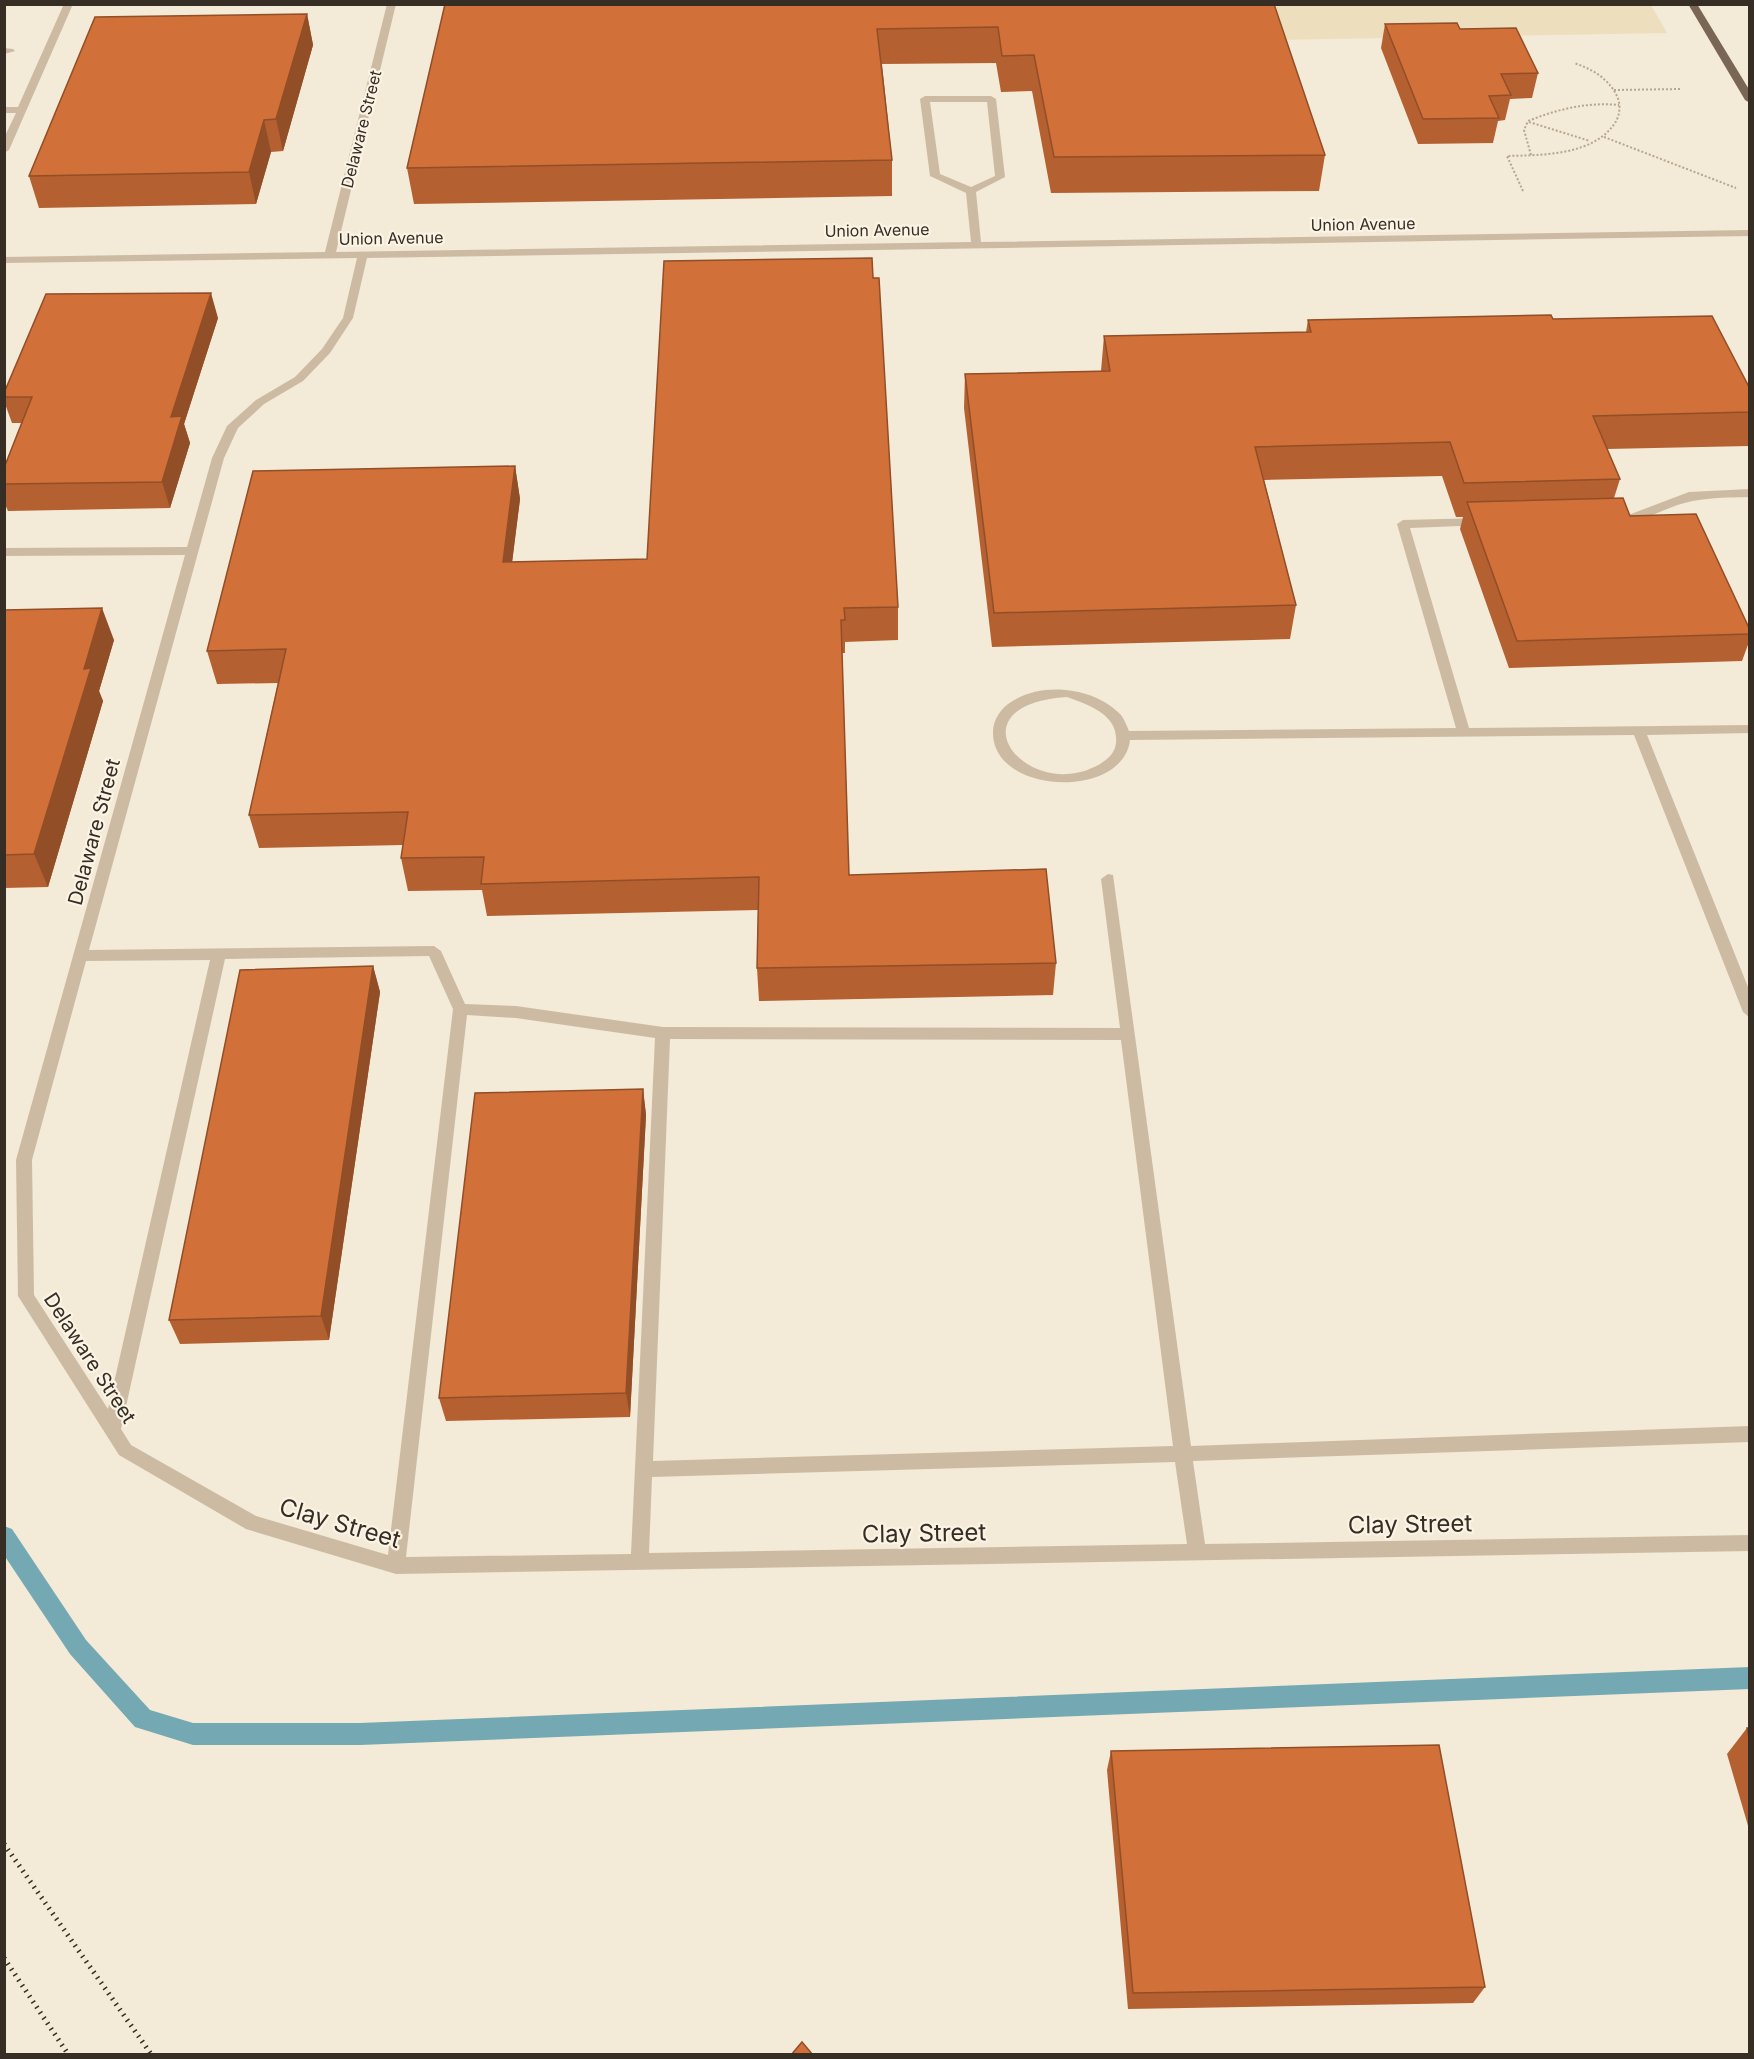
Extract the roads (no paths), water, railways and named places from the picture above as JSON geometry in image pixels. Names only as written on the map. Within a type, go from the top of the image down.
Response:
[{"type":"main road","points":[[1692,4],[1749,100]]},
{"type":"street","points":[[4,150],[69,4]]},
{"type":"street","name":"Delaware Street","points":[[330,254],[392,4]]},
{"type":"street","points":[[926,99],[991,99],[1000,177],[970,191],[935,176],[926,99]]},
{"type":"street","points":[[4,110],[22,110]]},
{"type":"street","points":[[970,191],[976,244]]},
{"type":"street","name":"Union Avenue","points":[[4,260],[1749,233]]},
{"type":"street","name":"Delaware Street","points":[[125,1450],[26,1296],[24,1160],[218,458],[233,426],[260,402],[299,379],[326,351],[348,318],[363,254]]},
{"type":"street","points":[[1610,519],[1633,518],[1689,496],[1749,494]]},
{"type":"street","points":[[1464,732],[1403,524],[1495,521]]},
{"type":"street","points":[[4,552],[193,551]]},
{"type":"street","points":[[1068,693],[1089,699],[1107,708],[1119,721],[1124,736],[1121,754],[1107,768],[1085,777],[1060,779],[1033,774],[1013,762],[1000,746],[999,728],[1007,711],[1025,699],[1046,694],[1068,693]]},
{"type":"street","points":[[1124,736],[1749,729]]},
{"type":"street","points":[[1639,730],[1749,1012]]},
{"type":"street","points":[[1108,879],[1197,1552]]},
{"type":"street","points":[[81,956],[434,951],[460,1009],[396,1566]]},
{"type":"street","points":[[112,1430],[219,954]]},
{"type":"street","points":[[460,1009],[516,1012],[663,1033],[1128,1034]]},
{"type":"street","points":[[640,1561],[663,1033]]},
{"type":"street","points":[[644,1469],[1183,1454],[1749,1434]]},
{"type":"street","name":"Clay Street","points":[[125,1450],[252,1523],[396,1566],[1749,1543]]},
{"type":"waterway","points":[[4,1536],[78,1647],[143,1719],[193,1734],[360,1734],[1750,1678]]},
{"type":"railway","points":[[4,1844],[151,2054]]},
{"type":"railway","points":[[4,1958],[68,2054]]}]
